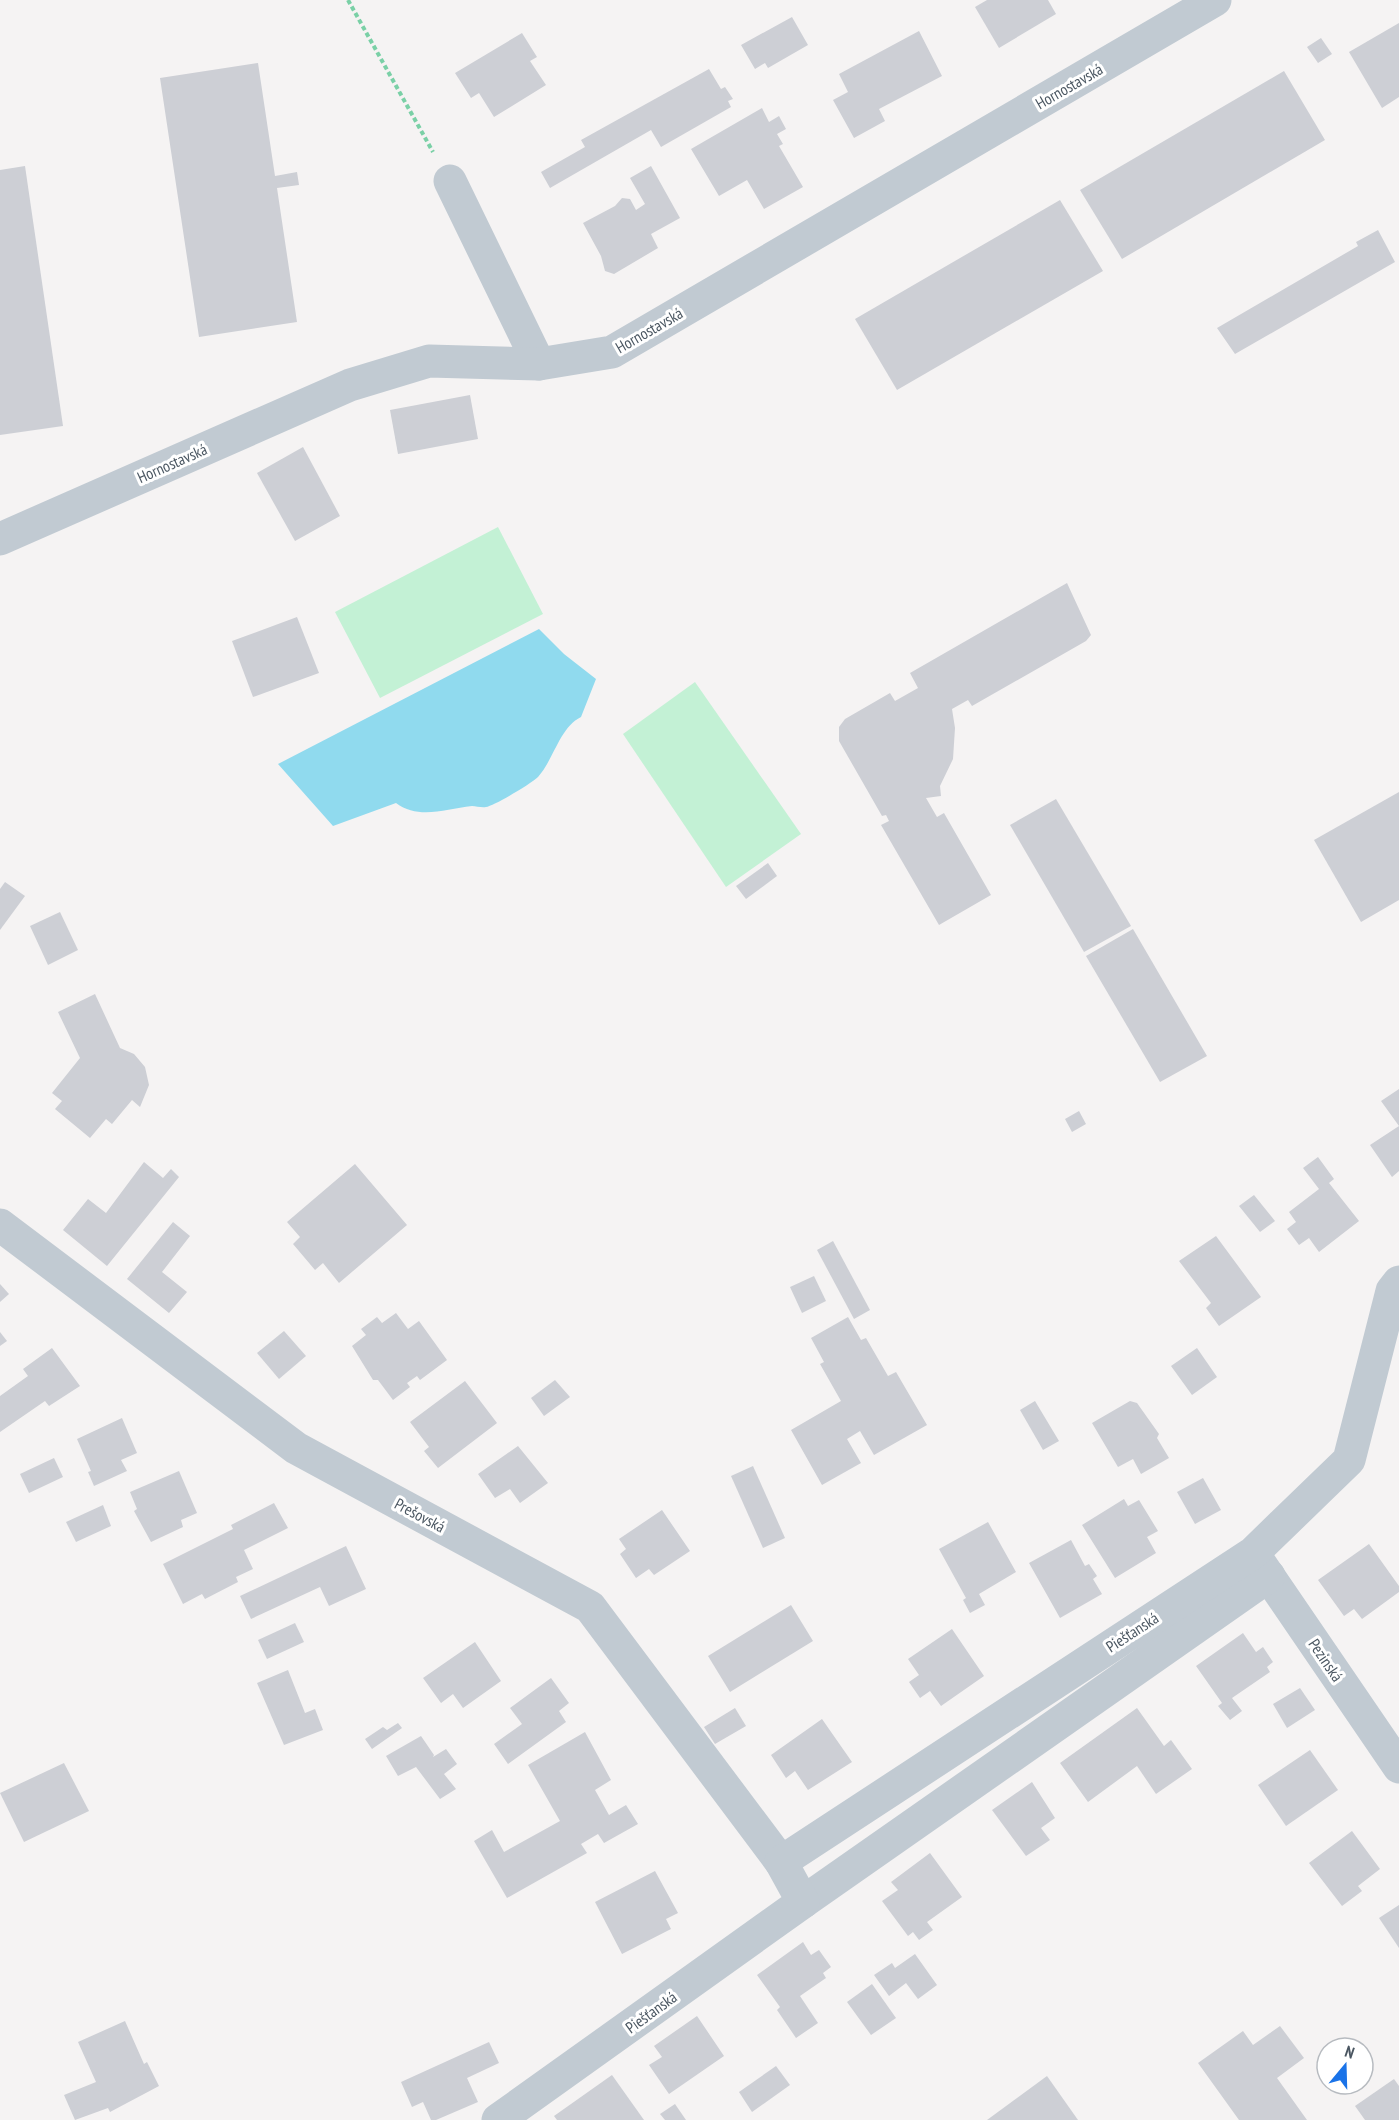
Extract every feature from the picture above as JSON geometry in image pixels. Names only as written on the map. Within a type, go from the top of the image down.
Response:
[{"type":"street","name":"Hornostavská","points":[[0,539],[350,385],[429,361],[539,364],[612,352],[1215,0]]},
{"type":"street","points":[[450,181],[539,364]]},
{"type":"street","name":"Prešovská","points":[[0,1226],[296,1448],[590,1607],[781,1862]]},
{"type":"street","name":"Piešťanská","points":[[498,2120],[802,1902],[1261,1565],[1348,1460],[1392,1291],[1399,1282]]},
{"type":"street","name":"Piešťanská","points":[[781,1862],[1261,1565]]},
{"type":"street","name":"Pezinská","points":[[1261,1565],[1399,1767]]},
{"type":"street","points":[[781,1862],[802,1902]]},
{"type":"path","points":[[348,0],[450,181]]},
{"type":"green space","points":[[498,527],[543,614],[380,698],[335,612]]},
{"type":"green space","points":[[695,682],[801,834],[726,887],[623,734]]},
{"type":"water","points":[[539,629],[564,654],[596,679],[581,717],[562,736],[544,770],[521,789],[497,803],[484,807],[472,806],[423,812],[405,808],[396,803],[333,826],[278,764]]},
{"type":"building","points":[[987,0],[1048,0],[1056,14],[999,48],[975,7]]},
{"type":"building","points":[[792,17],[808,45],[768,68],[765,63],[755,69],[741,45]]},
{"type":"building","points":[[1399,23],[1399,97],[1382,108],[1349,52]]},
{"type":"building","points":[[919,31],[942,76],[879,109],[885,121],[854,138],[833,100],[848,92],[839,74]]},
{"type":"building","points":[[522,33],[537,57],[530,61],[546,85],[494,117],[479,93],[471,98],[455,73]]},
{"type":"building","points":[[1321,38],[1332,54],[1318,63],[1307,47]]},
{"type":"building","points":[[258,63],[275,176],[297,172],[299,185],[277,188],[297,322],[199,337],[160,78]]},
{"type":"building","points":[[709,69],[721,89],[725,87],[733,99],[728,101],[731,107],[661,147],[651,130],[550,188],[541,172],[585,147],[581,140]]},
{"type":"building","points":[[1284,71],[1325,140],[1122,259],[1080,190]]},
{"type":"building","points":[[762,108],[769,122],[779,116],[786,129],[777,134],[783,144],[779,146],[803,187],[764,209],[747,180],[719,196],[691,149]]},
{"type":"building","points":[[25,166],[63,426],[0,435],[0,170]]},
{"type":"building","points":[[651,166],[680,218],[651,234],[658,248],[614,274],[605,271],[601,256],[583,223],[615,206],[622,198],[630,199],[636,210],[645,204],[630,178]]},
{"type":"building","points":[[1060,200],[1103,271],[897,390],[855,319]]},
{"type":"building","points":[[1378,230],[1395,262],[1235,354],[1217,328],[1358,246],[1356,242]]},
{"type":"building","points":[[470,395],[478,439],[398,454],[390,410]]},
{"type":"building","points":[[303,447],[340,516],[295,541],[257,473]]},
{"type":"building","points":[[1067,583],[1091,635],[1086,641],[972,706],[968,700],[952,709],[955,728],[953,759],[940,786],[941,796],[926,798],[937,817],[944,813],[991,895],[939,925],[881,825],[889,821],[886,815],[882,816],[839,741],[839,727],[845,719],[890,693],[895,701],[918,688],[910,673]]},
{"type":"building","points":[[297,617],[319,673],[253,697],[232,641]]},
{"type":"building","points":[[1399,792],[1399,900],[1361,922],[1314,840]]},
{"type":"building","points":[[1056,799],[1131,926],[1084,952],[1010,825]]},
{"type":"building","points":[[768,863],[777,876],[746,899],[736,886]]},
{"type":"building","points":[[5,882],[25,896],[0,930],[0,889]]},
{"type":"building","points":[[60,912],[78,950],[48,965],[30,926]]},
{"type":"building","points":[[1133,929],[1207,1056],[1160,1082],[1086,956]]},
{"type":"building","points":[[95,994],[120,1048],[134,1054],[145,1067],[149,1085],[140,1107],[132,1100],[112,1124],[106,1119],[90,1138],[55,1109],[62,1101],[52,1093],[80,1058],[58,1012]]},
{"type":"building","points":[[1399,1089],[1399,1126],[1381,1101]]},
{"type":"building","points":[[1079,1111],[1086,1124],[1072,1132],[1065,1119]]},
{"type":"building","points":[[1399,1126],[1399,1171],[1392,1177],[1370,1145]]},
{"type":"building","points":[[1318,1157],[1334,1179],[1329,1183],[1359,1221],[1319,1252],[1309,1238],[1299,1245],[1287,1229],[1296,1222],[1289,1212],[1319,1189],[1303,1168]]},
{"type":"building","points":[[144,1162],[163,1178],[171,1169],[179,1177],[107,1266],[63,1230],[88,1199],[106,1213]]},
{"type":"building","points":[[355,1164],[407,1225],[339,1283],[323,1263],[315,1270],[293,1244],[300,1237],[287,1222]]},
{"type":"building","points":[[1254,1195],[1275,1221],[1260,1232],[1239,1206]]},
{"type":"building","points":[[173,1222],[190,1236],[162,1272],[187,1292],[169,1313],[127,1279]]},
{"type":"building","points":[[1216,1236],[1261,1297],[1219,1326],[1206,1308],[1211,1303],[1179,1261]]},
{"type":"building","points":[[833,1241],[870,1310],[854,1319],[817,1250]]},
{"type":"building","points":[[814,1276],[826,1301],[802,1313],[790,1287]]},
{"type":"building","points":[[0,1284],[9,1294],[0,1302]]},
{"type":"building","points":[[396,1313],[408,1329],[419,1321],[447,1360],[420,1380],[417,1376],[407,1383],[410,1387],[393,1400],[378,1380],[373,1380],[352,1346],[366,1335],[361,1329],[377,1317],[382,1323]]},
{"type":"building","points":[[848,1317],[861,1340],[866,1338],[888,1376],[896,1372],[927,1425],[874,1455],[860,1431],[847,1439],[861,1463],[822,1485],[791,1430],[841,1401],[820,1364],[824,1362],[811,1338]]},
{"type":"building","points":[[284,1331],[306,1356],[279,1379],[257,1353]]},
{"type":"building","points":[[0,1332],[7,1341],[0,1346]]},
{"type":"building","points":[[52,1348],[80,1386],[49,1406],[45,1401],[0,1432],[0,1396],[28,1376],[23,1369]]},
{"type":"building","points":[[1197,1348],[1217,1377],[1192,1395],[1171,1366]]},
{"type":"building","points":[[555,1380],[570,1397],[544,1416],[531,1398]]},
{"type":"building","points":[[465,1381],[497,1423],[438,1468],[424,1451],[429,1447],[410,1422]]},
{"type":"building","points":[[1035,1401],[1059,1441],[1043,1450],[1020,1410]]},
{"type":"building","points":[[1130,1401],[1137,1403],[1159,1434],[1157,1438],[1169,1458],[1141,1474],[1133,1459],[1118,1467],[1092,1423]]},
{"type":"building","points":[[122,1418],[137,1453],[121,1460],[127,1471],[94,1486],[88,1472],[91,1471],[77,1439]]},
{"type":"building","points":[[518,1446],[548,1483],[520,1503],[510,1489],[495,1498],[478,1474]]},
{"type":"building","points":[[54,1458],[63,1477],[29,1493],[20,1474]]},
{"type":"building","points":[[753,1466],[785,1538],[763,1548],[731,1476]]},
{"type":"building","points":[[179,1471],[197,1513],[181,1520],[183,1527],[151,1542],[134,1511],[137,1509],[130,1492]]},
{"type":"building","points":[[1203,1478],[1221,1510],[1195,1524],[1177,1492]]},
{"type":"building","points":[[1124,1499],[1128,1506],[1139,1500],[1158,1531],[1147,1537],[1156,1553],[1115,1578],[1082,1525]]},
{"type":"building","points":[[274,1503],[288,1528],[244,1550],[253,1569],[236,1577],[238,1582],[205,1599],[202,1594],[183,1604],[163,1564],[233,1529],[231,1525]]},
{"type":"building","points":[[103,1505],[111,1526],[76,1542],[66,1522]]},
{"type":"building","points":[[662,1510],[690,1551],[654,1575],[649,1569],[636,1578],[620,1554],[626,1549],[619,1539]]},
{"type":"building","points":[[988,1522],[1016,1572],[979,1594],[985,1605],[970,1613],[963,1600],[966,1598],[939,1549]]},
{"type":"building","points":[[1071,1540],[1085,1566],[1089,1564],[1097,1576],[1093,1579],[1102,1594],[1060,1618],[1029,1563]]},
{"type":"building","points":[[1369,1544],[1399,1586],[1399,1592],[1362,1619],[1354,1609],[1344,1616],[1318,1580]]},
{"type":"building","points":[[346,1546],[366,1589],[329,1606],[320,1587],[251,1619],[240,1596]]},
{"type":"building","points":[[791,1605],[813,1641],[730,1692],[708,1656]]},
{"type":"building","points":[[295,1623],[304,1642],[267,1659],[258,1640]]},
{"type":"building","points":[[952,1629],[984,1676],[941,1706],[930,1691],[920,1698],[909,1682],[919,1675],[908,1659]]},
{"type":"building","points":[[1243,1633],[1256,1652],[1263,1647],[1273,1662],[1267,1667],[1270,1672],[1232,1698],[1242,1711],[1230,1720],[1218,1706],[1222,1703],[1196,1666]]},
{"type":"building","points":[[475,1642],[501,1681],[463,1708],[453,1694],[441,1703],[423,1678]]},
{"type":"building","points":[[288,1670],[305,1713],[315,1709],[323,1730],[284,1745],[257,1683]]},
{"type":"building","points":[[551,1678],[569,1703],[559,1711],[566,1722],[508,1764],[494,1744],[522,1724],[510,1708]]},
{"type":"building","points":[[1300,1688],[1315,1710],[1287,1728],[1273,1704]]},
{"type":"building","points":[[735,1708],[746,1726],[715,1744],[704,1727]]},
{"type":"building","points":[[1137,1708],[1164,1746],[1171,1740],[1192,1769],[1156,1794],[1137,1766],[1088,1802],[1060,1763]]},
{"type":"building","points":[[822,1719],[852,1762],[808,1790],[795,1771],[786,1778],[771,1755]]},
{"type":"building","points":[[398,1723],[402,1728],[372,1749],[365,1739],[383,1727],[387,1730]]},
{"type":"building","points":[[585,1732],[611,1780],[595,1790],[609,1815],[626,1805],[638,1824],[604,1843],[598,1834],[581,1844],[587,1853],[507,1898],[474,1841],[492,1830],[504,1852],[560,1821],[528,1765]]},
{"type":"building","points":[[421,1736],[434,1755],[433,1757],[446,1749],[457,1764],[444,1774],[456,1789],[440,1799],[416,1767],[398,1776],[386,1756]]},
{"type":"building","points":[[1310,1750],[1338,1790],[1286,1826],[1258,1785]]},
{"type":"building","points":[[64,1763],[89,1811],[24,1842],[0,1793]]},
{"type":"building","points":[[1032,1782],[1055,1818],[1041,1828],[1050,1840],[1026,1856],[992,1810]]},
{"type":"building","points":[[1352,1831],[1380,1869],[1358,1886],[1362,1891],[1342,1906],[1309,1863]]},
{"type":"building","points":[[930,1853],[962,1897],[927,1922],[933,1930],[919,1940],[913,1932],[908,1936],[882,1901],[898,1890],[891,1882]]},
{"type":"building","points":[[655,1871],[678,1913],[666,1919],[671,1929],[622,1954],[595,1902]]},
{"type":"building","points":[[1399,1905],[1399,1948],[1379,1918]]},
{"type":"building","points":[[803,1942],[811,1955],[819,1950],[831,1967],[823,1973],[826,1978],[800,1996],[818,2023],[796,2038],[777,2010],[780,2007],[757,1975]]},
{"type":"building","points":[[915,1954],[937,1985],[918,1999],[906,1983],[889,1996],[874,1975],[892,1963],[895,1968]]},
{"type":"building","points":[[872,1984],[896,2018],[871,2035],[847,2002]]},
{"type":"building","points":[[697,2016],[724,2056],[669,2094],[649,2065],[662,2057],[654,2046]]},
{"type":"building","points":[[125,2021],[144,2064],[147,2062],[159,2086],[110,2112],[108,2108],[75,2120],[64,2095],[96,2082],[78,2042]]},
{"type":"building","points":[[1280,2026],[1304,2058],[1277,2078],[1307,2120],[1239,2120],[1198,2063],[1243,2031],[1253,2045]]},
{"type":"building","points":[[489,2042],[499,2063],[467,2078],[478,2102],[436,2120],[431,2120],[423,2102],[412,2107],[401,2082]]},
{"type":"building","points":[[776,2066],[790,2085],[752,2112],[739,2092]]},
{"type":"building","points":[[612,2075],[644,2120],[557,2120],[554,2116]]},
{"type":"building","points":[[1047,2076],[1078,2120],[987,2120]]},
{"type":"building","points":[[1394,2079],[1399,2086],[1399,2120],[1365,2120],[1355,2106],[1369,2096],[1375,2096],[1375,2092]]},
{"type":"building","points":[[675,2104],[686,2120],[665,2120],[660,2114]]}]
